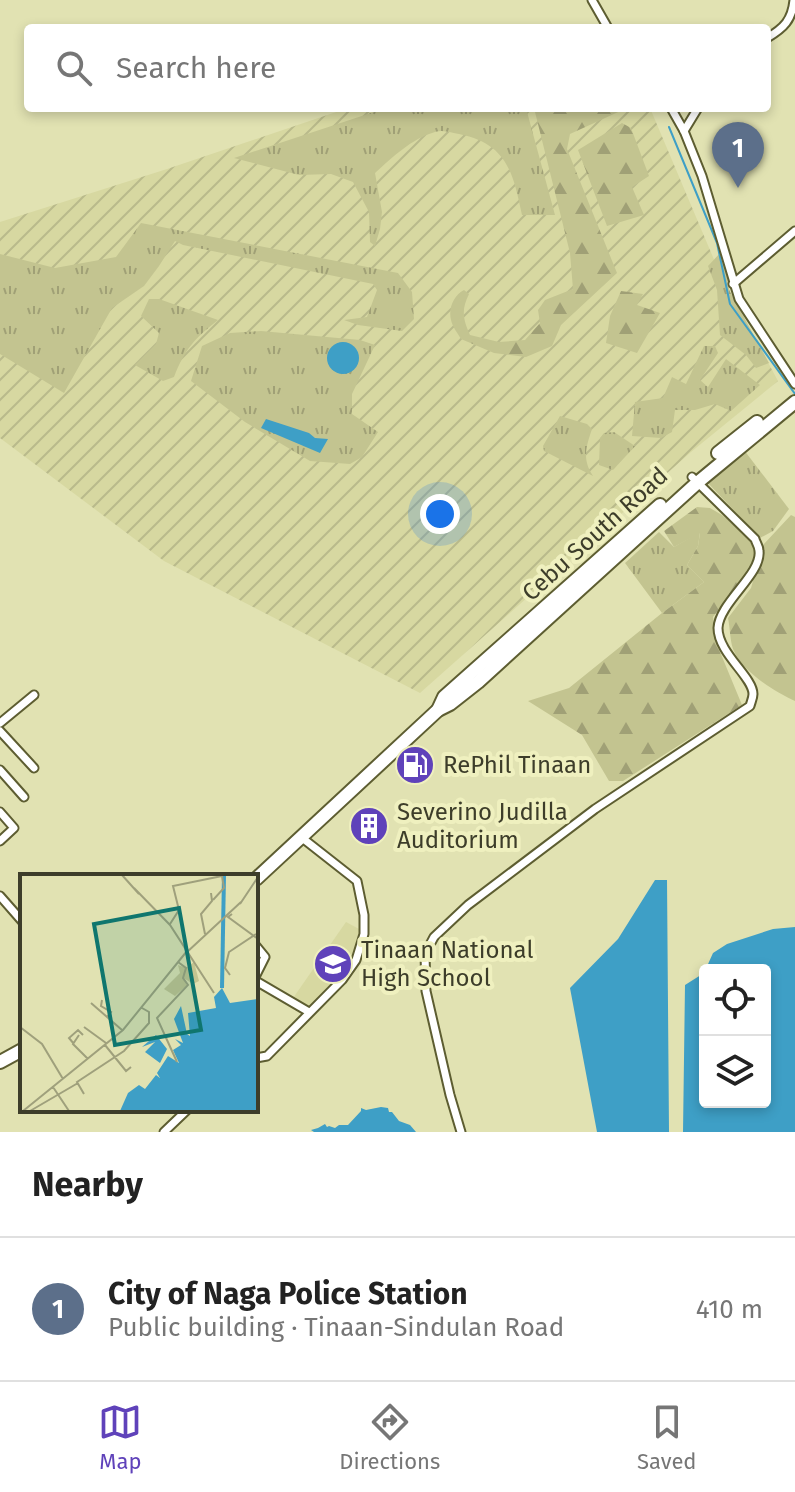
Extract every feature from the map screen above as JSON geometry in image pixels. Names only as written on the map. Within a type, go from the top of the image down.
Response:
[{"type":"highway","name":"Cebu South Road","points":[[258,877],[438,710],[444,697],[694,480],[727,446],[793,400]]},
{"type":"highway","points":[[0,1062],[20,1051]]},
{"type":"street","points":[[592,0],[606,24]]},
{"type":"street","points":[[771,36],[787,24],[792,16],[794,0]]},
{"type":"street","points":[[673,112],[702,176],[739,299],[795,384]]},
{"type":"street","points":[[684,131],[696,112]]},
{"type":"street","points":[[733,284],[795,231]]},
{"type":"street","points":[[461,1132],[426,991],[425,954],[434,937],[468,905],[595,809],[750,706],[754,696],[751,686],[729,657],[718,632],[719,618],[757,564],[760,552],[755,539],[694,480]]},
{"type":"street","points":[[0,723],[34,695]]},
{"type":"street","points":[[0,731],[34,768]]},
{"type":"street","points":[[0,770],[24,797]]},
{"type":"street","points":[[0,812],[14,828],[0,841]]},
{"type":"street","points":[[258,1058],[267,1056],[342,980],[356,960],[364,934],[364,915],[357,881],[301,837]]},
{"type":"street","points":[[0,896],[20,919]]},
{"type":"street","points":[[258,948],[265,957],[258,973]]},
{"type":"street","points":[[258,979],[309,1012]]},
{"type":"street","points":[[164,1132],[185,1112]]},
{"type":"shaded area","points":[[336,112],[652,112],[718,269],[778,381],[691,452],[420,693],[164,561],[0,438],[0,222]]},
{"type":"shaded area","name":"Tinaan National High School","points":[[346,922],[359,929],[361,936],[346,971],[309,1010],[291,1001]]},
{"type":"green space","points":[[374,112],[527,112],[555,215],[522,215],[511,173],[498,153],[475,139],[447,132],[438,131],[418,139],[375,173],[382,212],[375,246],[370,242],[369,212],[353,182],[331,174],[299,175],[234,158]]},
{"type":"green space","points":[[535,112],[618,112],[570,134],[567,149],[617,273],[561,325],[552,346],[526,357],[494,353],[461,339],[450,311],[455,299],[464,290],[469,294],[464,314],[470,335],[499,342],[525,340],[540,323],[538,310],[545,300],[573,289],[570,253]]},
{"type":"green space","points":[[622,123],[631,128],[649,176],[632,187],[644,215],[607,226],[578,150]]},
{"type":"green space","points":[[141,223],[398,273],[412,292],[414,319],[402,331],[358,325],[344,320],[367,317],[377,290],[373,284],[175,241],[144,286],[112,308],[64,393],[0,354],[0,254],[55,268],[116,257]]},
{"type":"green space","points":[[722,251],[729,290],[769,363],[756,368],[746,355],[720,335],[717,290],[708,266]]},
{"type":"green space","points":[[621,291],[643,294],[637,305],[660,313],[637,353],[606,343],[610,316]]},
{"type":"green space","points":[[149,299],[159,299],[218,320],[191,345],[174,377],[163,381],[135,365],[156,344],[159,333],[141,316]]},
{"type":"green space","points":[[261,331],[360,340],[375,345],[352,394],[352,414],[378,432],[362,457],[350,464],[310,461],[245,422],[191,381],[202,346],[230,333]]},
{"type":"green space","points":[[704,346],[715,346],[718,353],[700,380],[708,387],[726,359],[760,385],[731,411],[715,404],[695,410],[675,410],[672,432],[661,438],[632,436],[635,402],[663,398],[672,377],[686,384]]},
{"type":"green space","points":[[560,416],[587,424],[592,429],[586,453],[593,476],[544,451],[543,446]]},
{"type":"green space","points":[[614,432],[635,446],[613,470],[599,465],[600,438],[604,433]]},
{"type":"green space","points":[[744,450],[789,509],[773,531],[760,538],[707,482]]},
{"type":"green space","points":[[697,507],[710,508],[722,515],[749,538],[756,555],[713,617],[718,647],[742,705],[623,781],[609,781],[582,735],[528,701],[569,688],[704,582],[687,565],[698,546],[700,533],[674,547],[664,531]]},
{"type":"green space","points":[[791,515],[795,517],[795,701],[751,673],[737,657],[728,618],[751,588],[763,545]]},
{"type":"green space","points":[[659,532],[674,547],[700,532],[698,546],[687,565],[704,582],[662,613],[625,563]]},
{"type":"water","points":[[343,342],[354,347],[359,358],[354,369],[343,374],[332,369],[327,358],[332,347]]},
{"type":"water","points":[[266,419],[309,433],[315,438],[328,439],[320,453],[261,428]]},
{"type":"water","points":[[655,880],[667,880],[669,1132],[597,1132],[570,988],[618,939]]},
{"type":"water","points":[[795,927],[795,1132],[683,1132],[685,985],[699,976],[699,1108],[771,1108],[771,964],[708,964],[713,953],[727,944],[773,929]]},
{"type":"water","points":[[361,1108],[388,1108],[399,1121],[410,1125],[416,1132],[311,1130],[325,1124],[335,1128],[348,1125]]},
{"type":"waterway","points":[[669,127],[717,243],[730,304],[795,394]]},
{"type":"place","name":"City of Naga Police Station","points":[[738,188]]},
{"type":"place","name":"RePhil Tinaan","points":[[415,765]]},
{"type":"place","name":"Severino Judilla Auditorium","points":[[369,826]]},
{"type":"place","name":"Tinaan National High School","points":[[333,964]]}]
